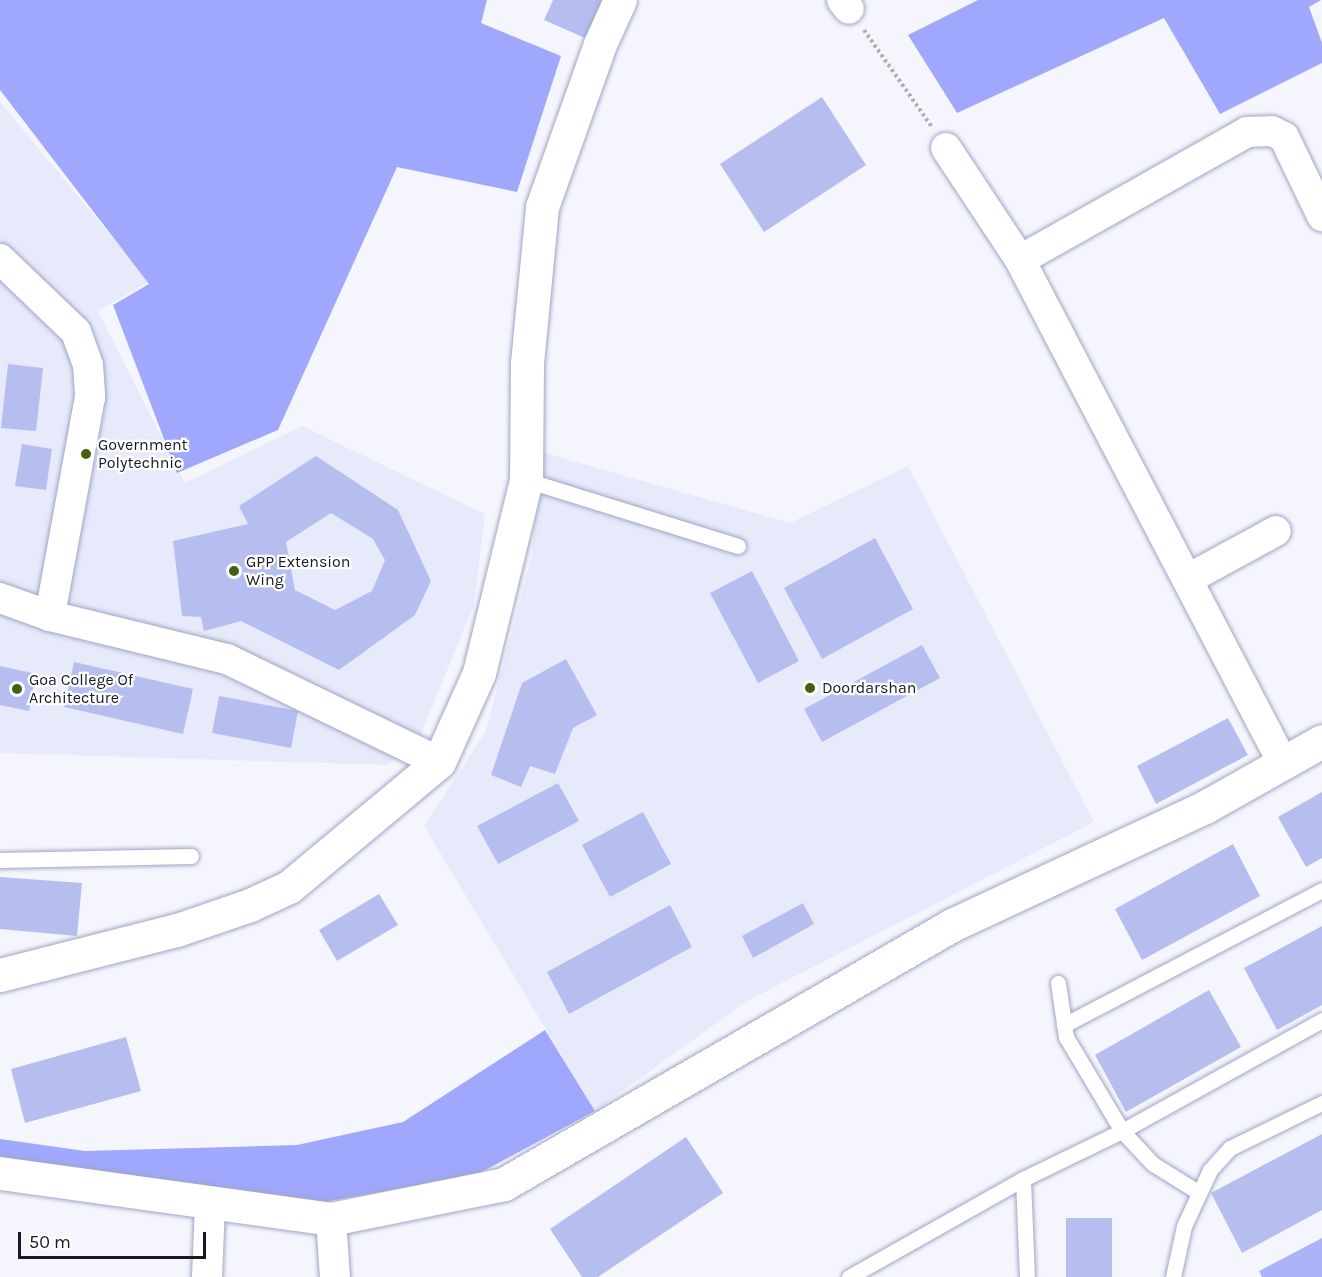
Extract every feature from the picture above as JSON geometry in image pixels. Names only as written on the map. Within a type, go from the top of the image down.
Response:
[{"type":"main road","points":[[0,975],[177,930],[250,905],[289,887],[439,762],[479,673],[526,480],[527,363],[542,207],[600,44],[620,0]]},
{"type":"main road","points":[[0,1173],[331,1219],[504,1184],[952,925],[1205,807],[1322,741]]},
{"type":"street","points":[[1020,260],[1247,132],[1272,131],[1284,137],[1322,216]]},
{"type":"street","points":[[946,148],[1020,260],[1283,763]]},
{"type":"street","points":[[0,259],[76,332],[88,365],[90,397],[50,616]]},
{"type":"street","points":[[1188,579],[1276,531]]},
{"type":"street","points":[[0,598],[50,616],[227,659],[439,762]]},
{"type":"street","points":[[207,1277],[210,1203]]},
{"type":"street","points":[[331,1219],[335,1277]]},
{"type":"lane","points":[[526,480],[738,546]]},
{"type":"lane","points":[[0,860],[191,856]]},
{"type":"lane","points":[[1064,1025],[1322,890]]},
{"type":"lane","points":[[1058,983],[1066,1037],[1122,1131],[1154,1164],[1198,1192]]},
{"type":"lane","points":[[849,1277],[1023,1179],[1122,1131],[1322,1020]]},
{"type":"lane","points":[[1173,1277],[1184,1226],[1198,1192],[1230,1148],[1322,1103]]},
{"type":"lane","points":[[1023,1179],[1027,1277]]},
{"type":"path","points":[[846,4],[946,148]]},
{"type":"shaded area","points":[[0,0],[487,0],[481,23],[561,56],[517,192],[397,167],[278,430],[177,473],[113,305],[149,284],[0,90]]},
{"type":"shaded area","points":[[978,0],[1321,0],[1309,7],[1322,43],[1322,63],[1220,114],[1164,18],[957,113],[908,35]]},
{"type":"shaded area","name":"Government Polytechnic","points":[[0,102],[149,282],[98,311],[185,483],[302,426],[485,514],[474,605],[415,748],[387,765],[0,753]]},
{"type":"shaded area","name":"Doordarshan","points":[[541,452],[790,523],[908,466],[1094,822],[747,1001],[595,1111],[424,826],[486,731],[532,554]]},
{"type":"shaded area","points":[[545,1030],[595,1111],[476,1175],[324,1202],[0,1163],[0,1139],[85,1151],[297,1145],[403,1122]]},
{"type":"shaded area","points":[[1322,1238],[1322,1277],[1262,1277],[1259,1271]]},
{"type":"building","points":[[553,0],[602,0],[585,38],[544,20]]},
{"type":"building","points":[[822,97],[866,165],[764,232],[720,164]]},
{"type":"building","points":[[8,364],[43,368],[36,431],[1,428]]},
{"type":"building","points":[[22,444],[52,449],[46,490],[15,486]]},
{"type":"building","name":"GPP Extension Wing","points":[[316,456],[398,510],[431,581],[415,615],[339,670],[241,621],[204,631],[201,617],[182,616],[173,541],[248,524],[239,506]],"holes":[[[331,513],[373,539],[385,560],[372,591],[335,610],[295,590],[286,542]]]},
{"type":"building","points":[[875,538],[913,609],[822,659],[784,588]]},
{"type":"building","points":[[752,571],[799,661],[758,683],[710,593]]},
{"type":"building","points":[[922,645],[940,678],[822,742],[804,709]]},
{"type":"building","points":[[566,659],[597,715],[573,728],[555,774],[530,766],[521,787],[491,775],[522,683]]},
{"type":"building","points":[[74,662],[193,689],[183,734],[64,707]]},
{"type":"building","name":"Goa College Of Architecture","points":[[0,666],[37,674],[29,711],[0,705]]},
{"type":"building","points":[[219,696],[298,711],[291,748],[212,733]]},
{"type":"building","points":[[1228,718],[1248,755],[1156,804],[1137,766]]},
{"type":"building","points":[[558,783],[579,821],[498,864],[477,826]]},
{"type":"building","points":[[1322,792],[1322,858],[1306,867],[1278,817]]},
{"type":"building","points":[[643,812],[671,864],[610,897],[582,845]]},
{"type":"building","points":[[1233,844],[1260,896],[1142,960],[1115,909]]},
{"type":"building","points":[[0,877],[82,883],[77,936],[0,929]]},
{"type":"building","points":[[379,894],[398,925],[337,961],[319,930]]},
{"type":"building","points":[[803,903],[814,924],[753,958],[742,936]]},
{"type":"building","points":[[670,905],[692,947],[569,1014],[547,972]]},
{"type":"building","points":[[1322,926],[1322,1005],[1277,1030],[1244,968]]},
{"type":"building","points":[[1209,990],[1241,1047],[1126,1112],[1095,1055]]},
{"type":"building","points":[[126,1037],[141,1091],[25,1123],[11,1069]]},
{"type":"building","points":[[1322,1134],[1322,1210],[1242,1253],[1211,1193]]},
{"type":"building","points":[[686,1137],[723,1193],[598,1277],[582,1277],[550,1229]]},
{"type":"building","points":[[1066,1218],[1112,1218],[1112,1277],[1066,1277]]},
{"type":"place","name":"Government Polytechnic","points":[[86,454]]},
{"type":"place","name":"GPP Extension Wing","points":[[234,571]]},
{"type":"place","name":"Doordarshan","points":[[810,688]]},
{"type":"place","name":"Goa College Of Architecture","points":[[17,689]]}]
